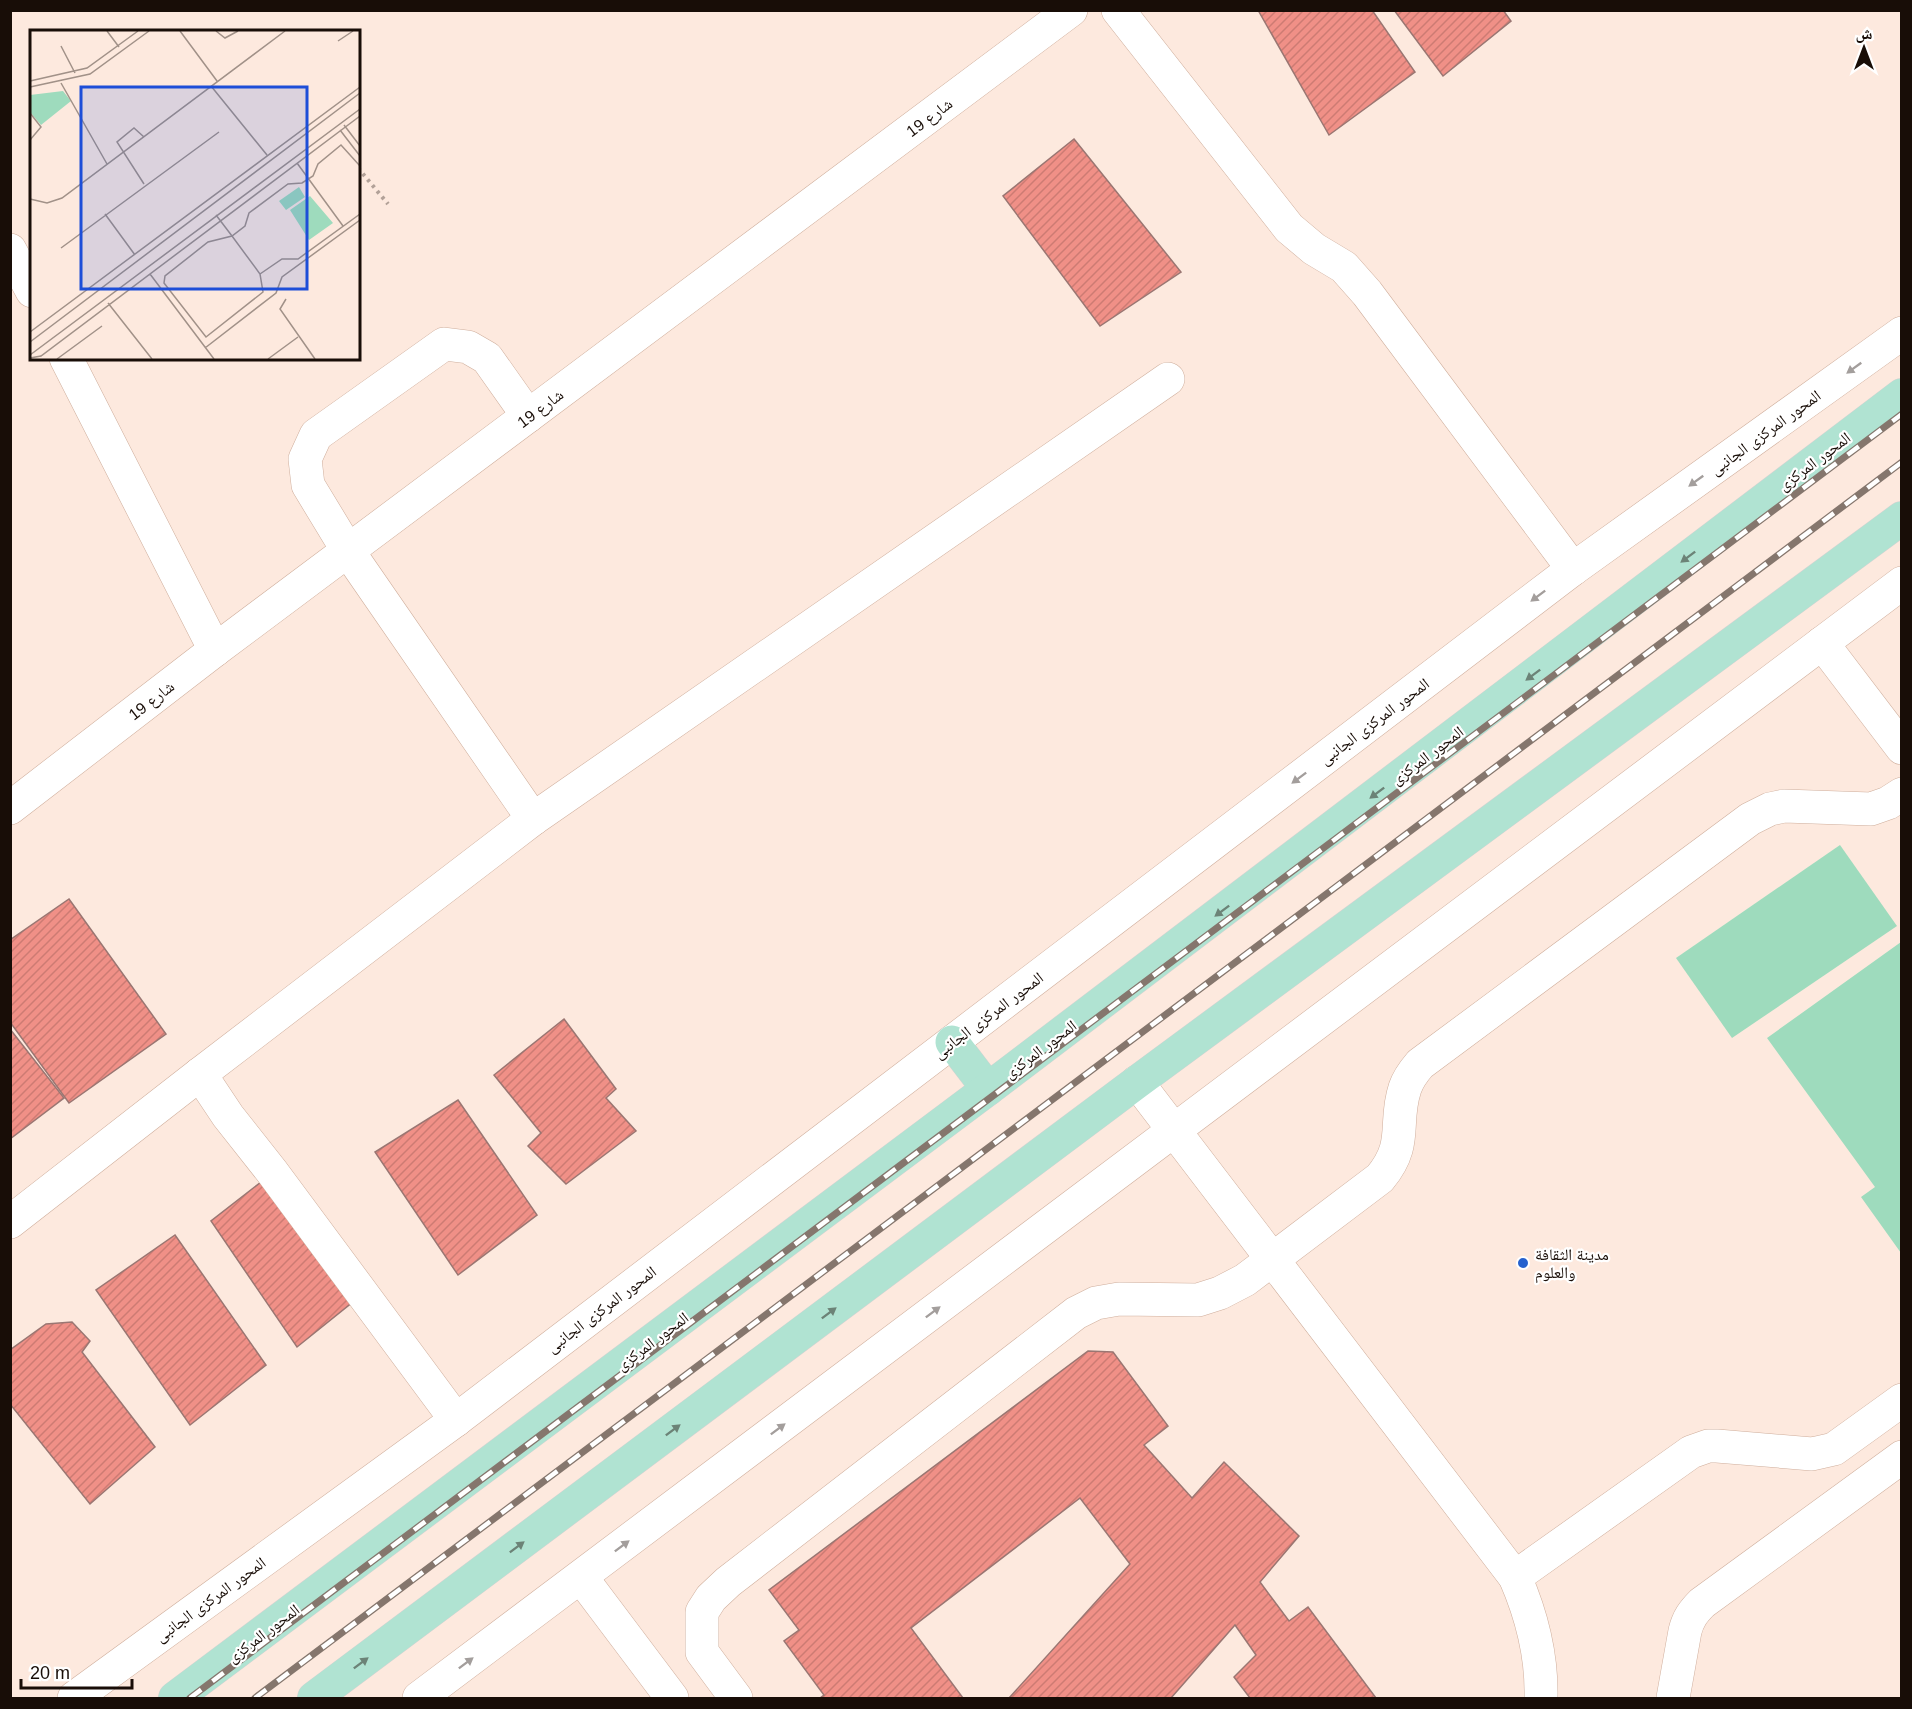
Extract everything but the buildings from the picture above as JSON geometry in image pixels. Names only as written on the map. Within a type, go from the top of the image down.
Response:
[{"type":"main road","name":"المحور المركزى","points":[[175,1698],[988,1089],[1902,395]]},
{"type":"main road","points":[[314,1698],[1137,1082],[1902,518]]},
{"type":"main road","points":[[952,1042],[988,1089]]},
{"type":"street","name":"شارع 19","points":[[10,808],[215,650],[1071,10]]},
{"type":"street","points":[[1118,10],[1289,228],[1314,249],[1344,267],[1367,293],[1573,569]]},
{"type":"street","points":[[10,250],[30,287]]},
{"type":"street","name":"المحور المركزى الجانبى","points":[[74,1698],[456,1420],[1573,569],[1902,333]]},
{"type":"street","points":[[528,416],[487,358],[468,346],[444,344],[316,435],[305,459],[308,485],[348,551],[533,819]]},
{"type":"street","points":[[67,360],[215,650]]},
{"type":"street","points":[[10,1222],[533,819],[1168,379]]},
{"type":"street","points":[[419,1698],[1902,583]]},
{"type":"street","points":[[1822,643],[1902,748]]},
{"type":"street","points":[[736,1698],[702,1652],[702,1612],[711,1598],[728,1582],[1076,1313],[1096,1303],[1119,1299],[1198,1300],[1220,1293],[1245,1280],[1273,1260],[1380,1178],[1388,1169],[1399,1143],[1405,1087],[1420,1064],[1760,814],[1784,806],[1871,809],[1888,803],[1902,794]]},
{"type":"street","points":[[200,1074],[228,1116],[273,1173],[456,1420]]},
{"type":"street","points":[[1137,1082],[1515,1577],[1524,1599],[1539,1653],[1541,1698]]},
{"type":"street","points":[[1515,1577],[1691,1452],[1708,1446],[1812,1454],[1823,1452],[1834,1449],[1902,1400]]},
{"type":"street","points":[[1672,1698],[1685,1631],[1694,1611],[1902,1457]]},
{"type":"street","points":[[581,1577],[672,1698]]},
{"type":"path","points":[[360,170],[388,204]]},
{"type":"green space","points":[[1840,845],[1897,926],[1732,1038],[1676,958]]},
{"type":"green space","points":[[1901,942],[1901,1253],[1861,1197],[1875,1187],[1767,1038]]},
{"type":"railway","points":[[190,1698],[1902,414]]},
{"type":"railway","points":[[255,1698],[1902,462]]},
{"type":"place","name":"مدينة الثقافة والعلوم","points":[[1523,1263]]}]
